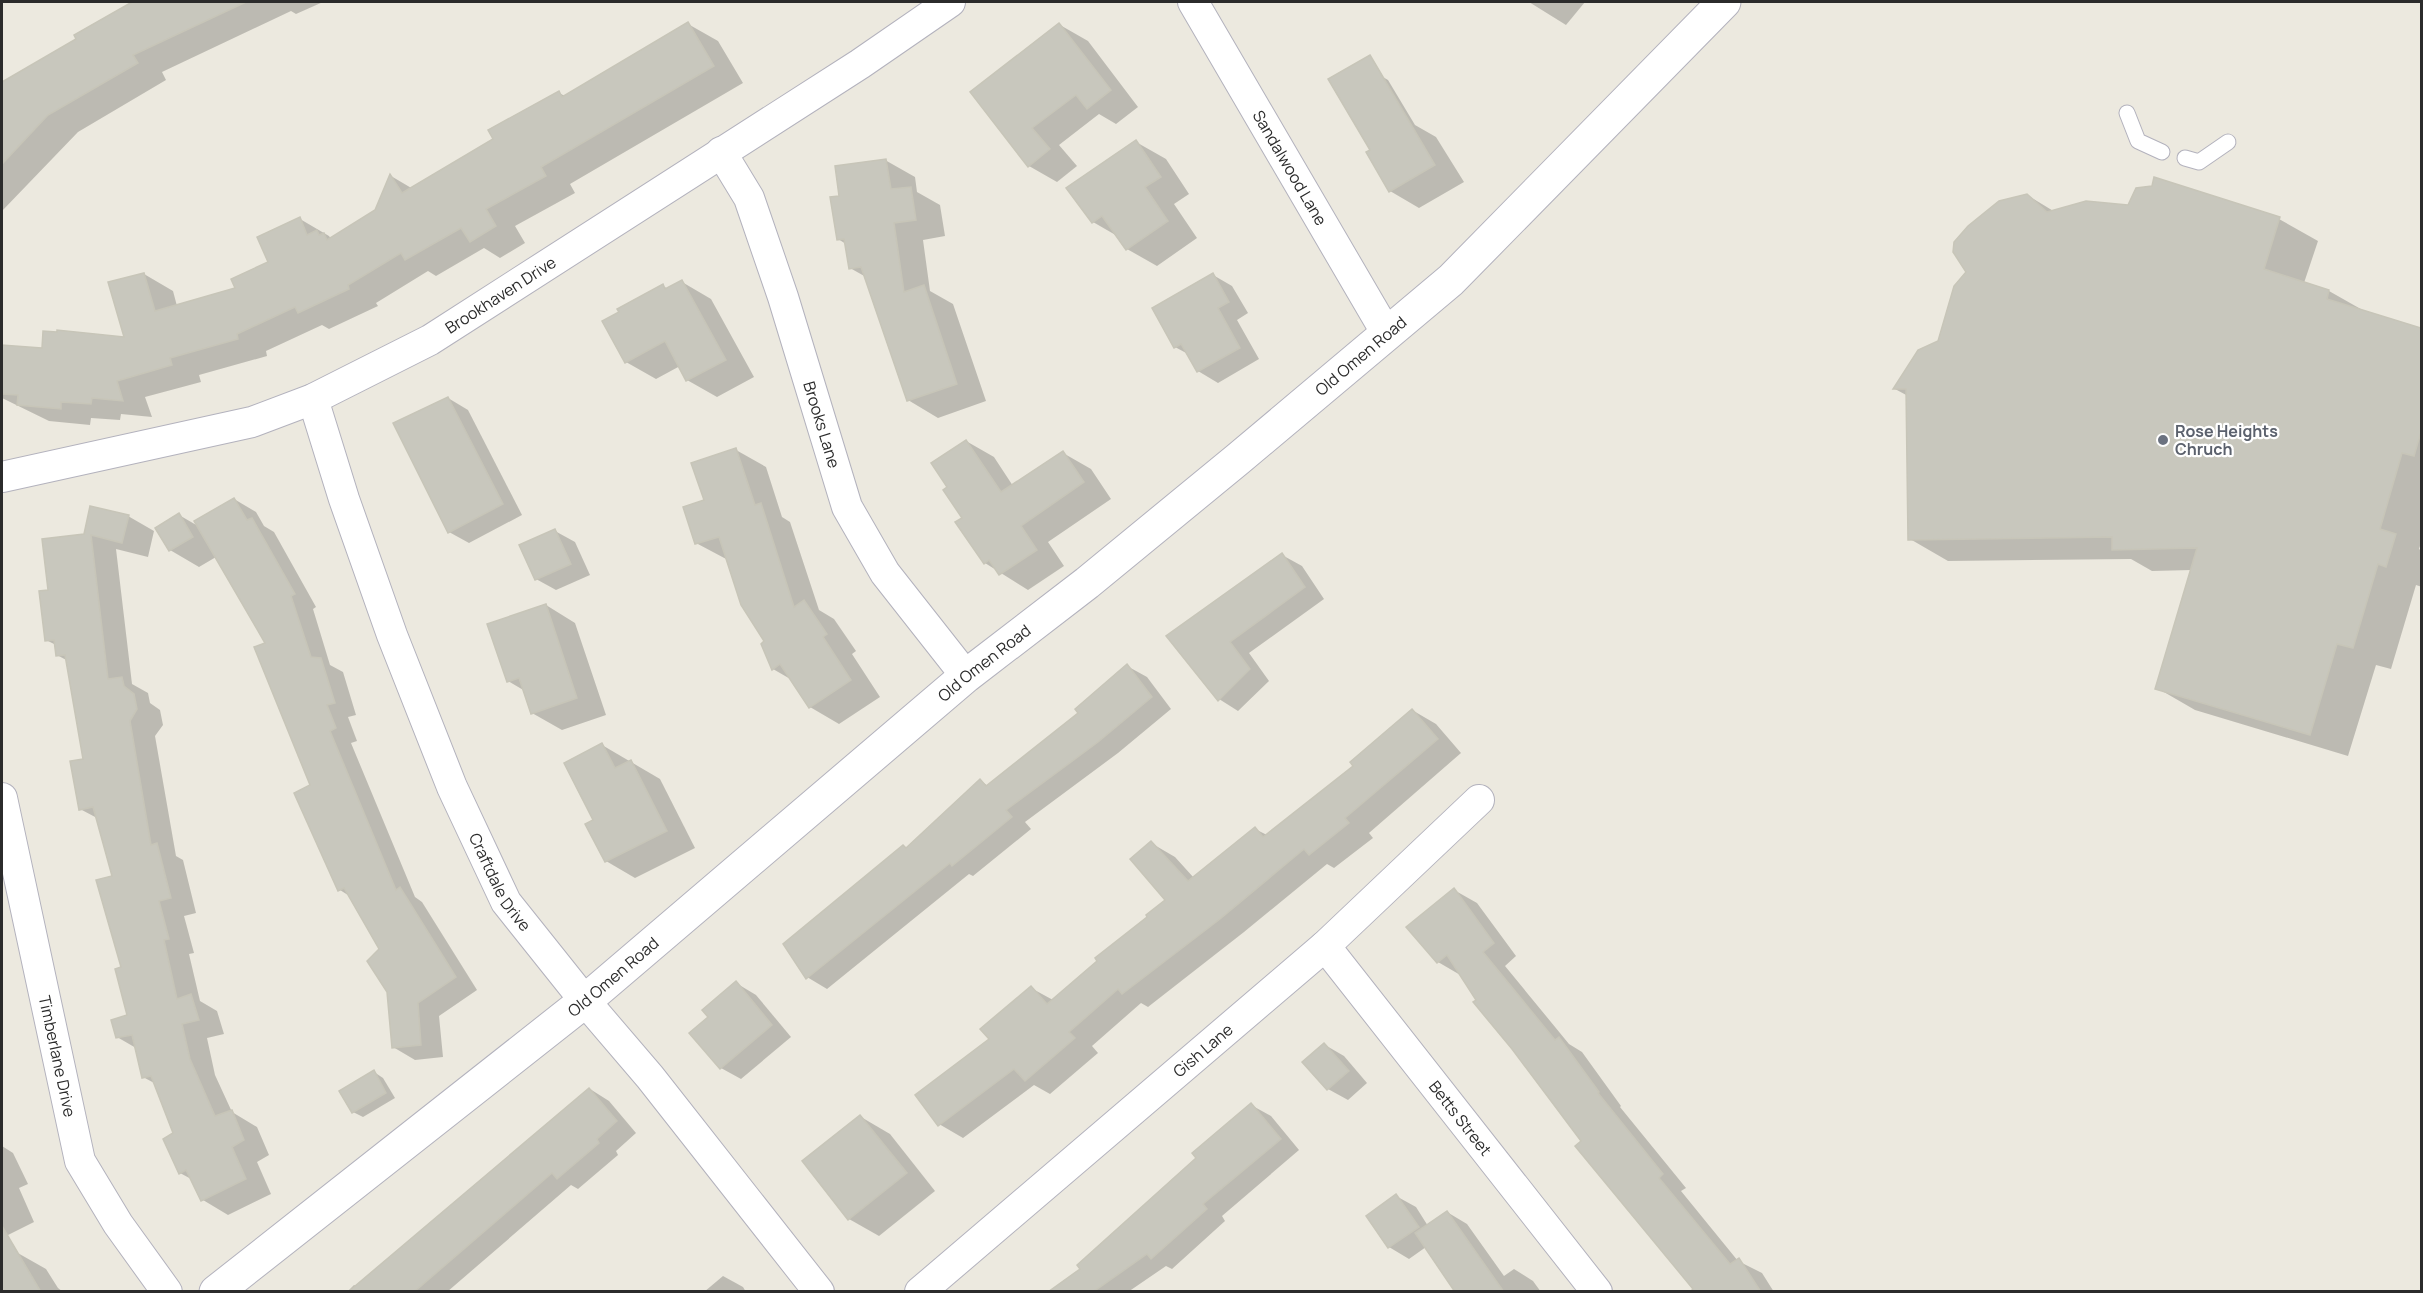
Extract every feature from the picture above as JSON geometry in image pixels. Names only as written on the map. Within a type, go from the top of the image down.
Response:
[{"type":"street","name":"Brookhaven Drive","points":[[2,477],[252,423],[313,399],[430,340],[860,64],[950,2]]},
{"type":"street","name":"Sandalwood Lane","points":[[1193,2],[1387,334]]},
{"type":"street","name":"Old Omen Road","points":[[216,1292],[585,1001],[966,676],[1096,576],[1451,280],[1724,2]]},
{"type":"street","name":"Brooks Lane","points":[[721,152],[749,198],[783,297],[848,507],[885,573],[966,676]]},
{"type":"street","name":"Craftdale Drive","points":[[313,399],[344,499],[388,625],[452,787],[506,902],[585,1001],[650,1077],[819,1292]]},
{"type":"street","name":"Timberlane Drive","points":[[2,798],[80,1161],[118,1224],[167,1292]]},
{"type":"street","name":"Gish Lane","points":[[920,1292],[1325,946],[1479,800]]},
{"type":"street","name":"Betts Street","points":[[1325,946],[1597,1292]]},
{"type":"lane","points":[[2127,113],[2138,141],[2162,152]]},
{"type":"lane","points":[[2185,158],[2199,162],[2228,142]]},
{"type":"building","points":[[132,2],[246,2],[133,55],[138,63],[48,115],[2,164],[2,82],[76,39],[74,35]]},
{"type":"building","points":[[688,22],[714,66],[541,167],[546,176],[486,209],[496,226],[470,242],[461,228],[405,260],[401,253],[348,285],[349,289],[298,313],[295,307],[237,334],[238,339],[170,358],[172,365],[117,381],[123,401],[92,398],[91,404],[61,402],[61,409],[17,405],[18,395],[2,394],[2,345],[42,348],[43,331],[57,332],[57,330],[124,337],[108,282],[144,273],[155,311],[235,288],[231,279],[268,262],[257,237],[300,217],[307,235],[317,230],[319,235],[324,233],[327,240],[375,210],[390,174],[402,193],[493,139],[488,130],[559,91],[562,97]]},
{"type":"building","points":[[1059,23],[1111,90],[1087,109],[1076,95],[1032,128],[1050,149],[1028,167],[970,92]]},
{"type":"building","points":[[1370,55],[1435,165],[1389,192],[1366,152],[1370,150],[1328,79]]},
{"type":"building","points":[[1136,140],[1161,177],[1145,187],[1168,221],[1126,250],[1102,216],[1092,223],[1066,188]]},
{"type":"building","points":[[886,159],[891,189],[911,187],[916,220],[894,223],[904,292],[924,285],[957,384],[907,401],[861,267],[849,269],[844,239],[837,240],[830,197],[839,196],[835,166]]},
{"type":"building","name":"Rose Heights Chruch","points":[[2154,177],[2280,217],[2264,269],[2329,290],[2327,299],[2421,328],[2421,432],[2414,456],[2402,453],[2380,529],[2396,534],[2386,567],[2378,564],[2353,648],[2337,644],[2310,735],[2155,689],[2197,548],[2112,550],[2112,537],[1908,540],[1906,389],[1893,389],[1918,350],[1938,341],[1954,286],[1966,272],[1953,252],[1954,242],[1968,226],[1999,201],[2027,194],[2047,212],[2086,201],[2128,205],[2136,188],[2152,186]]},
{"type":"building","points":[[1213,273],[1229,302],[1218,308],[1240,348],[1197,372],[1181,344],[1174,348],[1152,308]]},
{"type":"building","points":[[682,280],[726,360],[686,381],[665,341],[625,363],[602,321],[619,312],[617,309],[663,284],[665,289]]},
{"type":"building","points":[[448,397],[503,504],[448,533],[393,423]]},
{"type":"building","points":[[966,440],[1001,492],[1063,451],[1084,482],[1021,526],[1037,550],[999,575],[989,560],[984,564],[955,522],[962,518],[943,490],[947,487],[931,463]]},
{"type":"building","points":[[736,448],[755,505],[761,503],[794,607],[804,600],[827,634],[823,637],[851,680],[809,708],[780,664],[772,670],[761,644],[764,641],[741,605],[719,537],[695,544],[683,507],[704,500],[691,463]]},
{"type":"building","points":[[234,498],[247,520],[252,518],[295,594],[291,596],[311,657],[321,658],[335,703],[327,705],[336,728],[330,731],[396,890],[400,887],[456,977],[418,1003],[421,1045],[392,1048],[387,992],[367,961],[379,949],[344,888],[338,891],[294,793],[310,785],[254,647],[265,643],[194,521]]},
{"type":"building","points":[[90,506],[129,515],[122,543],[91,535],[108,679],[122,677],[124,686],[134,694],[137,709],[130,721],[151,845],[157,843],[171,898],[159,901],[169,939],[164,940],[177,999],[191,994],[199,1020],[182,1024],[190,1059],[215,1116],[232,1110],[244,1140],[232,1147],[246,1179],[201,1201],[186,1170],[179,1174],[163,1139],[173,1133],[151,1076],[142,1078],[132,1035],[116,1038],[111,1020],[127,1015],[115,969],[121,967],[96,880],[112,876],[93,807],[79,810],[70,761],[83,759],[65,655],[56,656],[54,640],[45,641],[39,591],[48,590],[42,539],[84,534]]},
{"type":"building","points":[[179,513],[193,537],[169,551],[155,528]]},
{"type":"building","points":[[555,529],[571,564],[535,580],[519,545]]},
{"type":"building","points":[[1282,553],[1305,587],[1230,642],[1250,669],[1218,701],[1166,636]]},
{"type":"building","points":[[546,604],[577,698],[531,714],[519,678],[507,682],[487,624]]},
{"type":"building","points":[[1127,664],[1152,697],[1098,742],[1006,810],[1012,817],[952,866],[950,863],[806,979],[783,944],[903,845],[906,848],[980,779],[986,786],[1078,713],[1075,709]]},
{"type":"building","points":[[1412,709],[1438,739],[1345,818],[1349,823],[1309,855],[1304,849],[1220,919],[1122,994],[1118,989],[1069,1032],[1075,1038],[1025,1081],[1014,1069],[938,1126],[915,1095],[989,1039],[980,1029],[1031,986],[1047,1004],[1097,961],[1095,958],[1165,900],[1130,859],[1151,841],[1188,881],[1255,827],[1263,837],[1353,766],[1350,762]]},
{"type":"building","points":[[602,743],[615,768],[631,760],[667,831],[605,862],[585,824],[593,820],[564,763]]},
{"type":"building","points":[[1454,888],[1494,943],[1483,952],[1555,1040],[1559,1037],[1598,1093],[1663,1174],[1659,1178],[1730,1264],[1739,1258],[1761,1292],[1690,1292],[1693,1289],[1575,1146],[1581,1141],[1512,1049],[1473,1002],[1476,1000],[1447,955],[1437,963],[1406,927]]},
{"type":"building","points":[[736,981],[772,1025],[720,1069],[689,1033],[708,1017],[702,1010]]},
{"type":"building","points":[[1324,1043],[1349,1071],[1327,1090],[1302,1062]]},
{"type":"building","points":[[374,1070],[386,1093],[352,1113],[339,1091]]},
{"type":"building","points":[[589,1088],[617,1121],[597,1139],[599,1143],[557,1179],[552,1173],[414,1292],[348,1292]]},
{"type":"building","points":[[1251,1103],[1281,1139],[1203,1204],[1207,1209],[1151,1259],[1147,1254],[1093,1292],[1048,1292],[1080,1269],[1077,1265],[1196,1158],[1192,1153]]},
{"type":"building","points":[[860,1115],[907,1173],[848,1220],[802,1161]]},
{"type":"building","points":[[1396,1194],[1419,1227],[1388,1248],[1366,1216]]},
{"type":"building","points":[[1447,1211],[1504,1292],[1455,1292],[1415,1233]]},
{"type":"building","points":[[2,1226],[41,1292],[2,1292]]},
{"type":"place","name":"Rose Heights Chruch","points":[[2163,440]]}]
